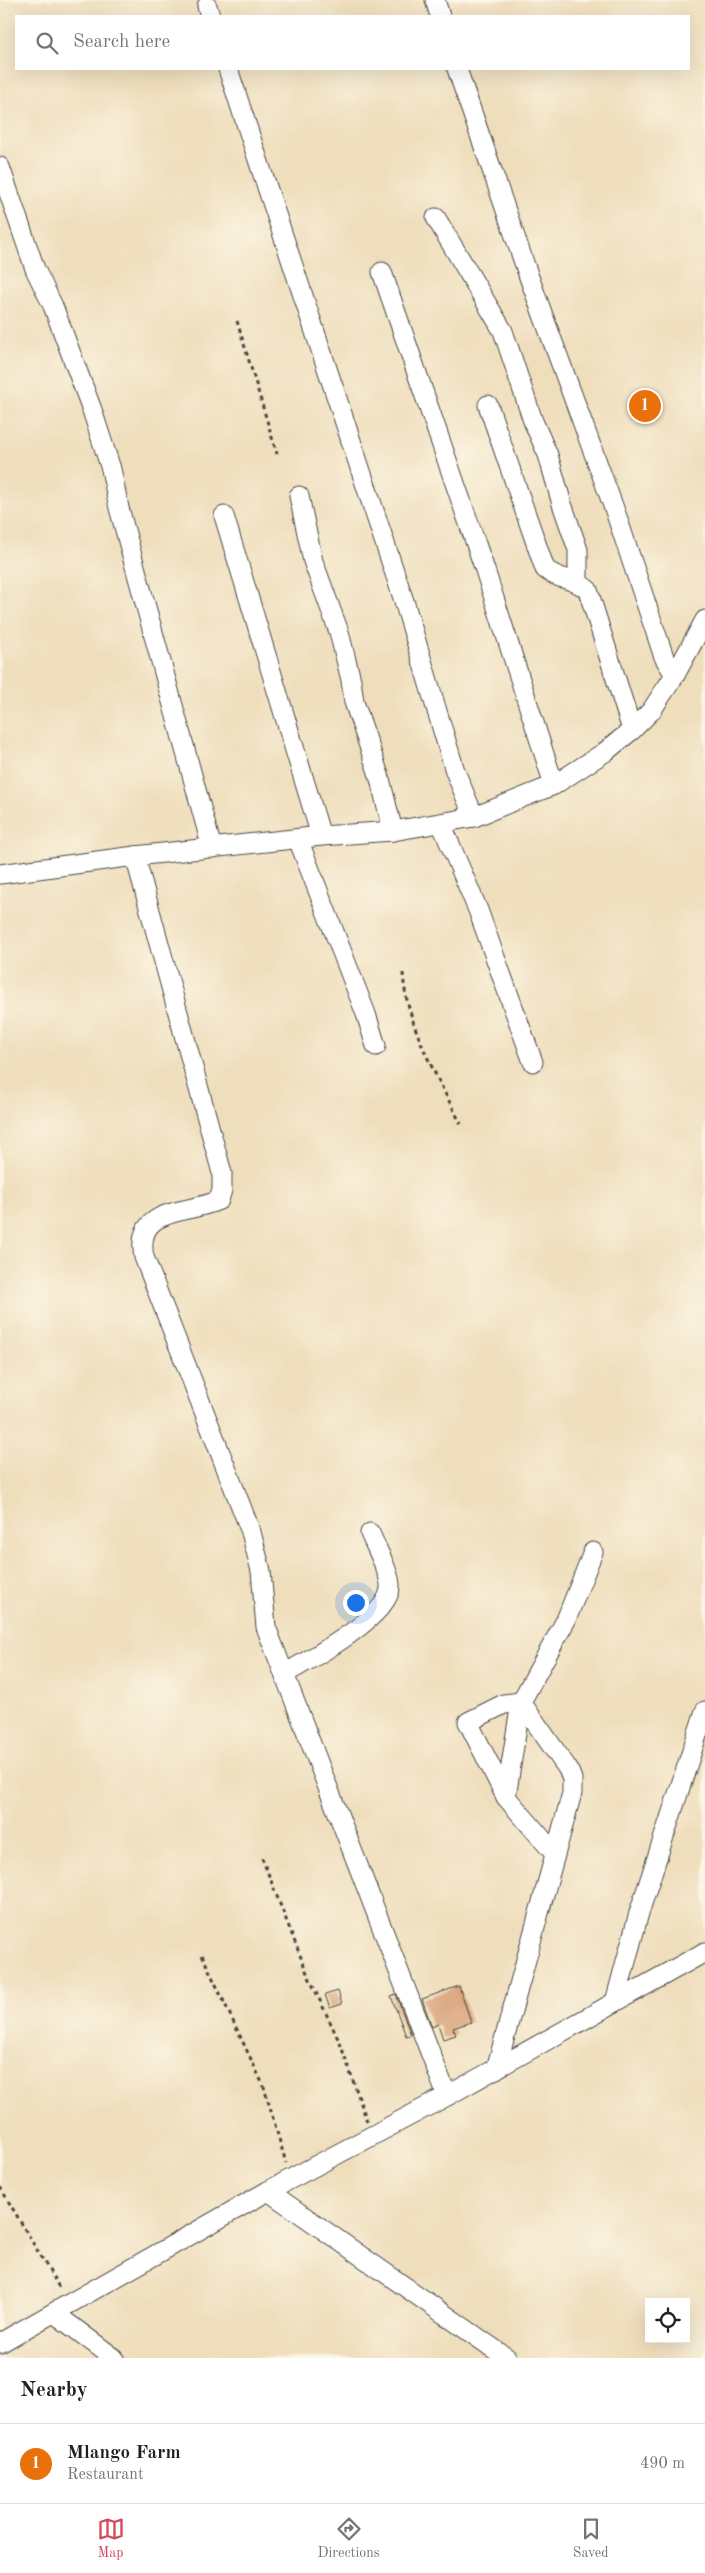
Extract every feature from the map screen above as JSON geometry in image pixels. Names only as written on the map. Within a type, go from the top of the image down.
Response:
[{"type":"street","points":[[435,0],[440,15]]},
{"type":"street","points":[[228,70],[404,601],[455,771],[474,817]]},
{"type":"street","points":[[457,70],[529,277],[615,511],[664,657],[675,676]]},
{"type":"street","points":[[0,167],[35,270],[53,306],[78,368],[111,469],[119,508],[212,848]]},
{"type":"street","points":[[436,218],[503,331],[533,421],[548,455],[578,550],[578,581]]},
{"type":"street","points":[[382,272],[485,570],[554,785]]},
{"type":"street","points":[[488,405],[544,569],[552,576],[578,581],[588,590],[632,730]]},
{"type":"street","points":[[299,496],[313,561],[339,632],[351,680],[354,702],[379,775],[393,831]]},
{"type":"street","points":[[224,516],[320,836]]},
{"type":"street","points":[[0,874],[135,856],[298,838],[393,831],[474,817],[554,785],[605,752],[632,730],[651,711],[675,676],[705,620]]},
{"type":"street","points":[[440,823],[478,910],[533,1062]]},
{"type":"street","points":[[298,838],[366,1014],[376,1046]]},
{"type":"street","points":[[135,856],[222,1172],[222,1190],[219,1200],[154,1220],[146,1227],[142,1246],[252,1532],[261,1570],[266,1626],[447,2096]]},
{"type":"street","points":[[284,1674],[319,1655],[351,1633],[388,1599],[391,1584],[370,1533]]},
{"type":"street","points":[[506,1797],[521,1702],[566,1620],[592,1552]]},
{"type":"street","points":[[521,1702],[504,1704],[468,1722],[506,1797],[555,1854]]},
{"type":"street","points":[[496,2069],[572,1793],[572,1779],[568,1768],[521,1702]]},
{"type":"street","points":[[615,2002],[639,1912],[705,1711]]},
{"type":"street","points":[[0,2343],[268,2192],[447,2096],[705,1952]]},
{"type":"street","points":[[268,2192],[507,2358]]},
{"type":"street","points":[[62,2309],[114,2358]]},
{"type":"path","points":[[237,321],[277,454]]},
{"type":"path","points":[[403,973],[404,994],[420,1036],[461,1124]]},
{"type":"path","points":[[262,1858],[307,1973],[340,2043],[372,2136]]},
{"type":"path","points":[[202,1955],[264,2087],[287,2167]]},
{"type":"path","points":[[0,2186],[62,2309]]},
{"type":"building","points":[[459,1986],[471,2022],[453,2028],[456,2035],[443,2039],[438,2024],[432,2027],[422,1999]]},
{"type":"building","points":[[338,1991],[342,2004],[330,2008],[325,1995]]},
{"type":"building","points":[[396,1994],[411,2035],[406,2036],[391,1996]]},
{"type":"place","name":"Mlango Farm","points":[[645,406]]}]
